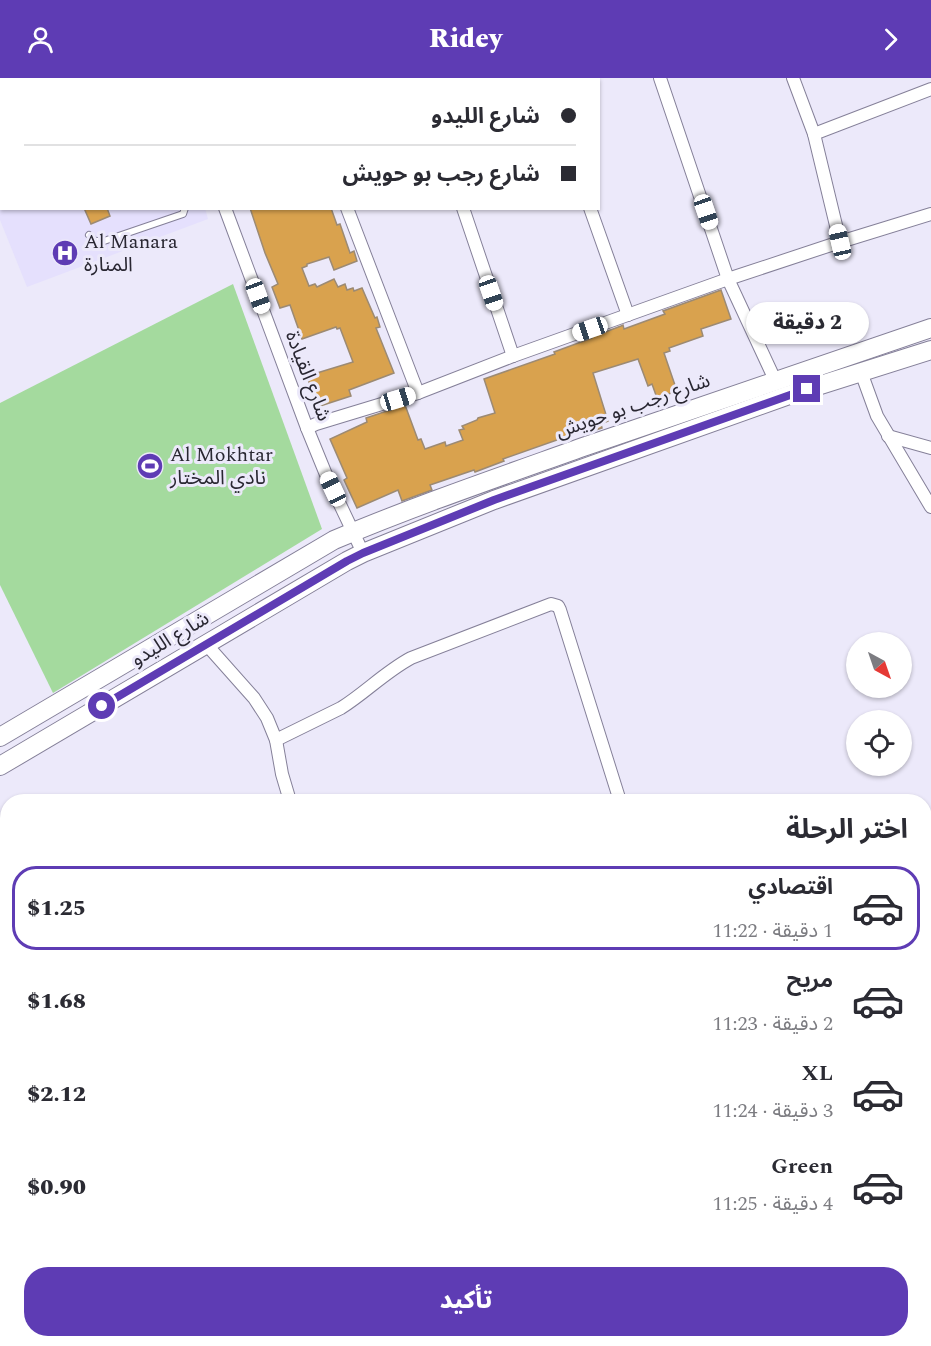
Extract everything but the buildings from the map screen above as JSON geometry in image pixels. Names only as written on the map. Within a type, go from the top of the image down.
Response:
[{"type":"main road","name":"شارع رجب بو حويش","points":[[352,532],[467,488],[931,328]]},
{"type":"main road","points":[[363,553],[494,500],[789,395],[931,350]]},
{"type":"main road","name":"شارع الليدو","points":[[0,736],[334,540],[352,532]]},
{"type":"main road","name":"شارع الليدو","points":[[0,766],[363,553]]},
{"type":"street","points":[[660,78],[728,279],[775,380]]},
{"type":"street","points":[[793,78],[814,134],[840,242]]},
{"type":"street","points":[[814,134],[931,89]]},
{"type":"street","name":"شارع القيادة","points":[[226,210],[307,428],[363,553]]},
{"type":"street","points":[[348,210],[418,393]]},
{"type":"street","points":[[464,210],[513,356]]},
{"type":"street","points":[[591,210],[628,315]]},
{"type":"street","points":[[307,428],[418,393],[513,356],[728,279],[931,214]]},
{"type":"street","points":[[861,372],[877,416],[931,507]]},
{"type":"street","points":[[888,436],[931,448]]},
{"type":"street","points":[[276,740],[341,708],[398,664],[551,604],[558,606],[560,610],[618,794]]},
{"type":"street","points":[[206,644],[254,698],[267,718],[276,740],[288,794]]},
{"type":"lane","points":[[89,235],[94,241],[104,242],[183,214],[184,210]]},
{"type":"shaded area","name":"Al Manara المنارة","points":[[0,210],[206,210],[208,219],[27,287],[0,220]]},
{"type":"green space","name":"Al Mokhtar نادي المختار","points":[[233,284],[322,529],[53,693],[0,585],[0,403]]},
{"type":"place","name":"Al Manara المنارة","points":[[65,253]]},
{"type":"place","name":"Al Mokhtar نادي المختار","points":[[150,466]]},
{"type":"route","points":[[102,706],[363,553],[494,500],[807,389]]}]
